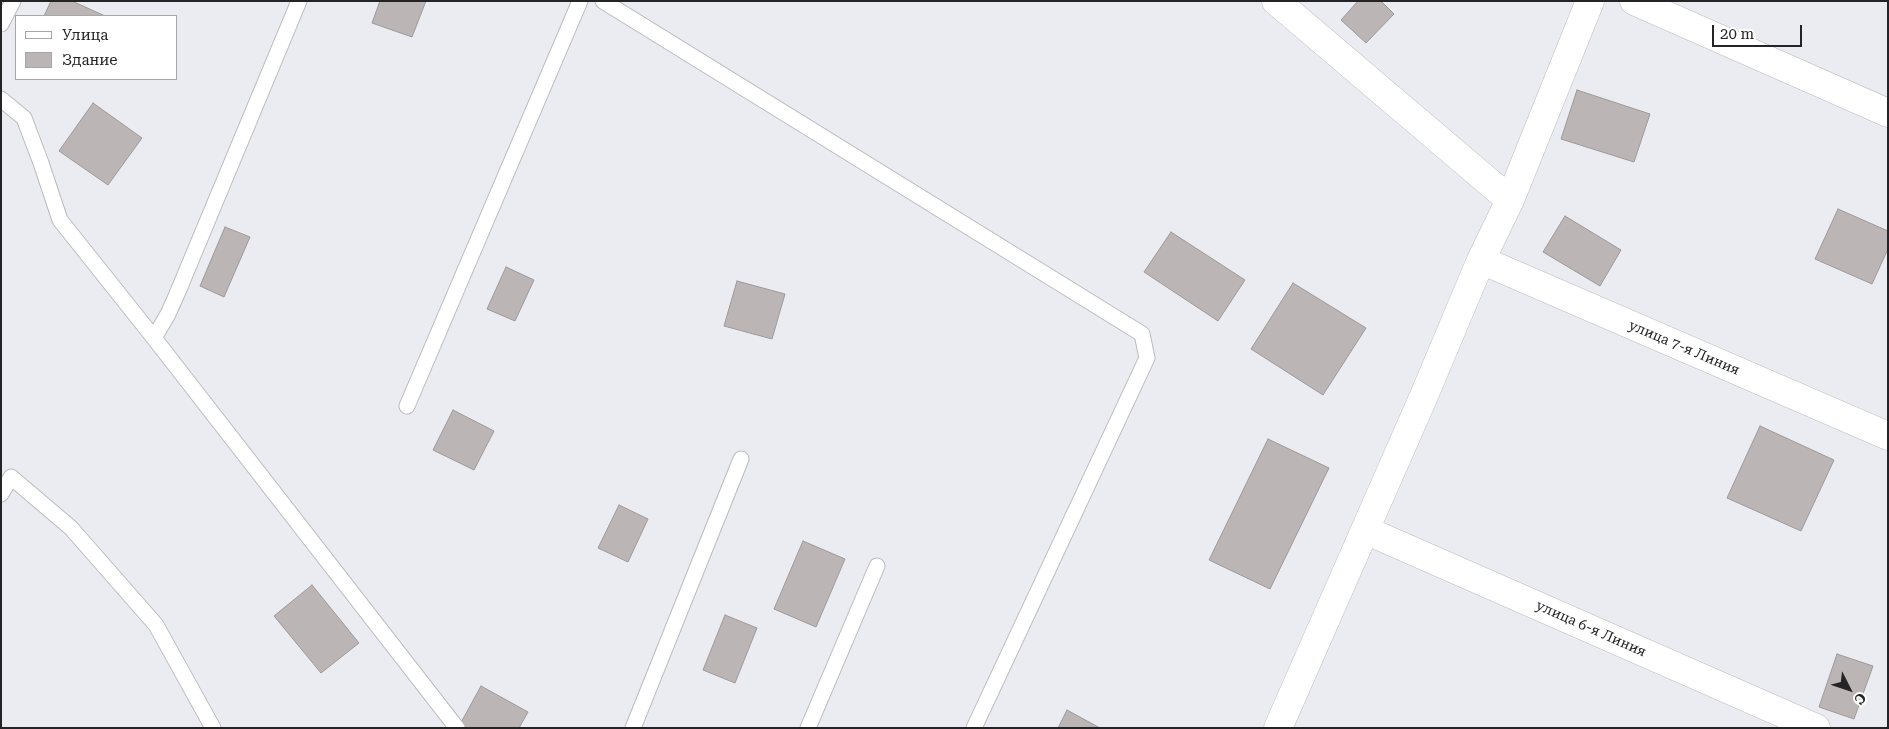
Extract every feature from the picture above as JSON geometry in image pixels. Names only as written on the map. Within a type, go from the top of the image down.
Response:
[{"type":"street","points":[[1276,1],[1510,200]]},
{"type":"street","points":[[1278,728],[1366,530],[1481,260],[1510,200],[1590,1]]},
{"type":"street","points":[[1634,1],[1888,113]]},
{"type":"street","name":"улица 7-я Линия","points":[[1481,260],[1888,436]]},
{"type":"street","name":"улица 6-я Линия","points":[[1366,530],[1816,728]]},
{"type":"lane","points":[[1,24],[13,1]]},
{"type":"lane","points":[[154,338],[177,294],[299,1]]},
{"type":"lane","points":[[407,406],[580,1]]},
{"type":"lane","points":[[603,1],[1142,334],[1147,358],[974,728]]},
{"type":"lane","points":[[1,99],[24,118],[60,220],[457,728]]},
{"type":"lane","points":[[633,728],[741,459]]},
{"type":"lane","points":[[1,494],[11,477],[71,528],[156,625],[213,728]]},
{"type":"lane","points":[[808,728],[877,566]]},
{"type":"building","points":[[51,1],[72,1],[103,15],[44,15]]},
{"type":"building","points":[[380,1],[426,1],[412,37],[372,23]]},
{"type":"building","points":[[1358,1],[1381,1],[1394,14],[1366,43],[1341,20]]},
{"type":"building","points":[[1577,90],[1650,114],[1634,162],[1561,139]]},
{"type":"building","points":[[93,103],[142,138],[108,185],[59,151]]},
{"type":"building","points":[[1838,209],[1888,231],[1888,249],[1872,284],[1815,259]]},
{"type":"building","points":[[1565,216],[1621,250],[1600,286],[1543,252]]},
{"type":"building","points":[[225,227],[250,237],[224,297],[200,286]]},
{"type":"building","points":[[1171,232],[1245,280],[1218,321],[1144,272]]},
{"type":"building","points":[[506,267],[534,280],[515,321],[487,309]]},
{"type":"building","points":[[737,281],[785,294],[772,339],[724,326]]},
{"type":"building","points":[[1293,283],[1366,328],[1323,395],[1251,349]]},
{"type":"building","points":[[453,410],[494,431],[474,470],[433,450]]},
{"type":"building","points":[[1760,426],[1834,460],[1801,531],[1727,498]]},
{"type":"building","points":[[1268,439],[1329,468],[1270,589],[1209,560]]},
{"type":"building","points":[[619,505],[648,519],[628,562],[598,548]]},
{"type":"building","points":[[803,541],[845,559],[816,627],[774,609]]},
{"type":"building","points":[[312,585],[359,643],[321,673],[274,616]]},
{"type":"building","points":[[725,615],[757,628],[735,683],[703,670]]},
{"type":"building","points":[[1837,654],[1873,666],[1854,719],[1819,707]]},
{"type":"building","points":[[481,686],[528,712],[519,728],[458,728]]},
{"type":"building","points":[[1067,710],[1100,728],[1058,728]]}]
